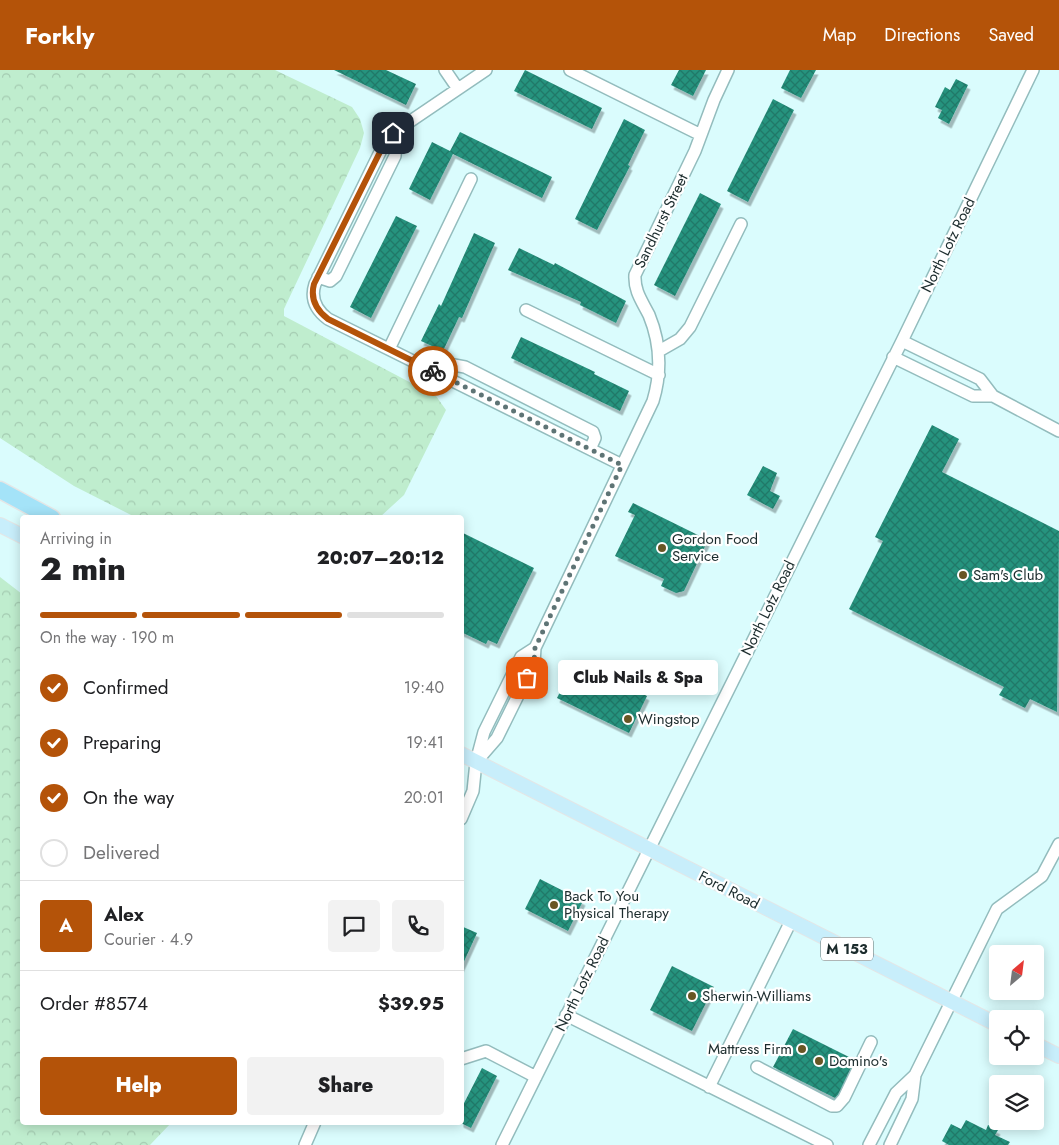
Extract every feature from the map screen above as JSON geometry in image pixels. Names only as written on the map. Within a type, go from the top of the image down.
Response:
[{"type":"highway","points":[[0,490],[46,515]]},
{"type":"main road","points":[[0,525],[20,535]]},
{"type":"main road","name":"Ford Road","points":[[464,756],[989,1021]]},
{"type":"main road","points":[[1044,1048],[1059,1056]]},
{"type":"street","points":[[445,70],[458,89]]},
{"type":"street","points":[[486,70],[388,138],[318,277],[312,295],[314,305],[320,313],[389,349],[622,465]]},
{"type":"street","points":[[570,70],[701,135]]},
{"type":"street","name":"Sandhurst Street","points":[[464,812],[473,791],[476,762],[484,732],[521,657],[535,648],[653,401],[659,374],[659,351],[649,315],[636,291],[635,275],[695,151],[728,70]]},
{"type":"street","name":"North Lotz Road","points":[[502,1145],[902,340],[1030,71]]},
{"type":"street","points":[[318,277],[330,281],[336,276],[395,156],[396,144],[388,138]]},
{"type":"street","points":[[389,349],[471,179]]},
{"type":"street","points":[[659,351],[680,339],[690,327],[742,224]]},
{"type":"street","points":[[526,310],[659,374]]},
{"type":"street","points":[[902,340],[980,379],[992,396],[1059,431]]},
{"type":"street","points":[[893,357],[973,396],[992,396]]},
{"type":"street","points":[[446,378],[454,365],[461,365],[474,371],[593,432],[595,438],[590,449]]},
{"type":"street","points":[[890,1145],[912,1099],[915,1075],[997,909],[1042,876],[1059,844]]},
{"type":"street","points":[[710,1087],[791,921]]},
{"type":"street","points":[[566,1015],[827,1145]]},
{"type":"street","points":[[757,1068],[832,1106],[837,1106],[844,1098],[871,1042]]},
{"type":"street","points":[[464,1058],[486,1051],[536,1077]]},
{"type":"street","points":[[869,1145],[896,1093],[915,1075]]},
{"type":"street","points":[[305,1145],[315,1125]]},
{"type":"green space","points":[[0,70],[275,70],[352,107],[360,119],[364,133],[360,148],[284,309],[284,316],[436,396],[446,410],[404,495],[382,515],[131,515],[74,486],[0,438]]},
{"type":"green space","points":[[0,577],[20,592],[20,1125],[169,1125],[150,1145],[0,1145]]},
{"type":"building","points":[[334,70],[386,70],[416,84],[406,105]]},
{"type":"building","points":[[525,70],[602,108],[592,129],[514,91]]},
{"type":"building","points":[[679,70],[706,70],[693,96],[671,85]]},
{"type":"building","points":[[790,70],[816,70],[801,98],[781,88]]},
{"type":"building","points":[[956,79],[968,85],[949,124],[938,118],[942,110],[935,107],[945,87],[950,90]]},
{"type":"building","points":[[773,99],[794,110],[748,202],[727,191]]},
{"type":"building","points":[[624,119],[645,130],[628,165],[630,166],[597,230],[575,219]]},
{"type":"building","points":[[460,132],[552,177],[542,198],[453,154],[430,200],[409,189],[432,142],[450,151]]},
{"type":"building","points":[[700,193],[721,204],[675,296],[654,285]]},
{"type":"building","points":[[396,216],[417,226],[371,318],[350,307]]},
{"type":"building","points":[[474,233],[495,243],[462,318],[459,317],[443,351],[421,341],[439,304],[441,306]]},
{"type":"building","points":[[519,248],[554,265],[555,263],[626,301],[616,323],[580,305],[581,302],[508,270]]},
{"type":"building","points":[[521,337],[595,372],[594,374],[629,391],[620,411],[511,358]]},
{"type":"building","name":"Sam's Club","points":[[932,425],[959,439],[942,472],[1059,531],[1057,712],[1030,699],[1025,708],[999,695],[1004,687],[849,609],[883,541],[875,537]]},
{"type":"building","points":[[763,466],[777,473],[770,491],[780,496],[773,509],[747,495]]},
{"type":"building","name":"Gordon Food Service","points":[[633,503],[708,540],[684,591],[676,593],[661,586],[664,579],[615,556],[635,515],[628,512]]},
{"type":"building","points":[[464,533],[534,568],[497,644],[488,640],[486,644],[464,633]]},
{"type":"building","points":[[576,660],[647,696],[629,733],[557,698]]},
{"type":"building","name":"Back To You Physical Therapy","points":[[540,879],[583,901],[568,931],[525,909]]},
{"type":"building","points":[[464,927],[477,933],[464,961]]},
{"type":"building","points":[[672,966],[714,987],[692,1031],[650,1010]]},
{"type":"building","points":[[793,1029],[857,1061],[837,1099],[773,1067]]},
{"type":"building","points":[[482,1068],[497,1076],[471,1128],[464,1124],[464,1103]]},
{"type":"building","points":[[966,1120],[986,1130],[988,1125],[989,1130],[998,1130],[995,1135],[1010,1142],[1008,1145],[949,1145],[942,1141],[951,1124],[961,1129]]},
{"type":"way so far","points":[[433,371],[622,465],[535,648],[534,663],[527,678]]},
{"type":"place","name":"Gordon Food Service","points":[[662,548]]},
{"type":"place","name":"Sam's Club","points":[[963,575]]},
{"type":"place","name":"Club Nails & Spa","points":[[527,678]]},
{"type":"place","name":"Wingstop","points":[[628,719]]},
{"type":"place","name":"Back To You Physical Therapy","points":[[554,905]]},
{"type":"place","name":"Sherwin-Williams","points":[[692,996]]},
{"type":"place","name":"Mattress Firm","points":[[802,1049]]},
{"type":"place","name":"Domino's","points":[[819,1061]]},
{"type":"route","points":[[393,133],[385,142],[314,284],[312,295],[314,305],[328,319],[433,371]]}]
